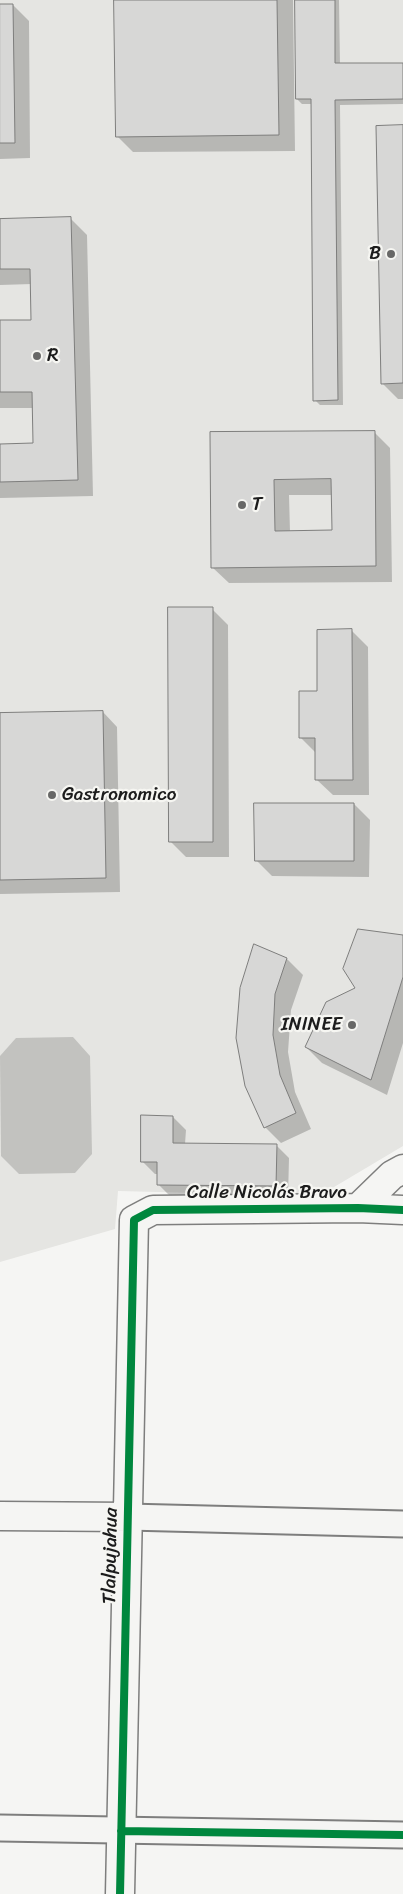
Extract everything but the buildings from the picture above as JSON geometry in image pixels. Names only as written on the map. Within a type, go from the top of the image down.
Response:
[{"type":"street","points":[[358,1208],[392,1175],[403,1169]]},
{"type":"street","name":"Calle Nicolás Bravo","points":[[134,1220],[153,1210],[358,1208],[403,1210]]},
{"type":"street","name":"Tlalpujahua","points":[[120,1894],[134,1220]]},
{"type":"street","points":[[0,1516],[128,1517],[403,1524]]},
{"type":"street","points":[[0,1828],[403,1835]]},
{"type":"shaded area","points":[[0,0],[403,0],[403,1146],[319,1196],[118,1191],[115,1229],[0,1262]]},
{"type":"shaded area","points":[[73,1037],[90,1056],[92,1154],[75,1173],[19,1174],[1,1156],[0,1056],[16,1038]]},
{"type":"cycle path","points":[[120,1894],[134,1220],[153,1210],[358,1208],[403,1210]]},
{"type":"cycle path","points":[[121,1831],[403,1835]]},
{"type":"place","name":"B","points":[[391,254]]},
{"type":"place","name":"R","points":[[37,356]]},
{"type":"place","name":"T","points":[[242,505]]},
{"type":"place","name":"Gastronomico","points":[[52,795]]},
{"type":"place","name":"ININEE","points":[[352,1025]]}]
